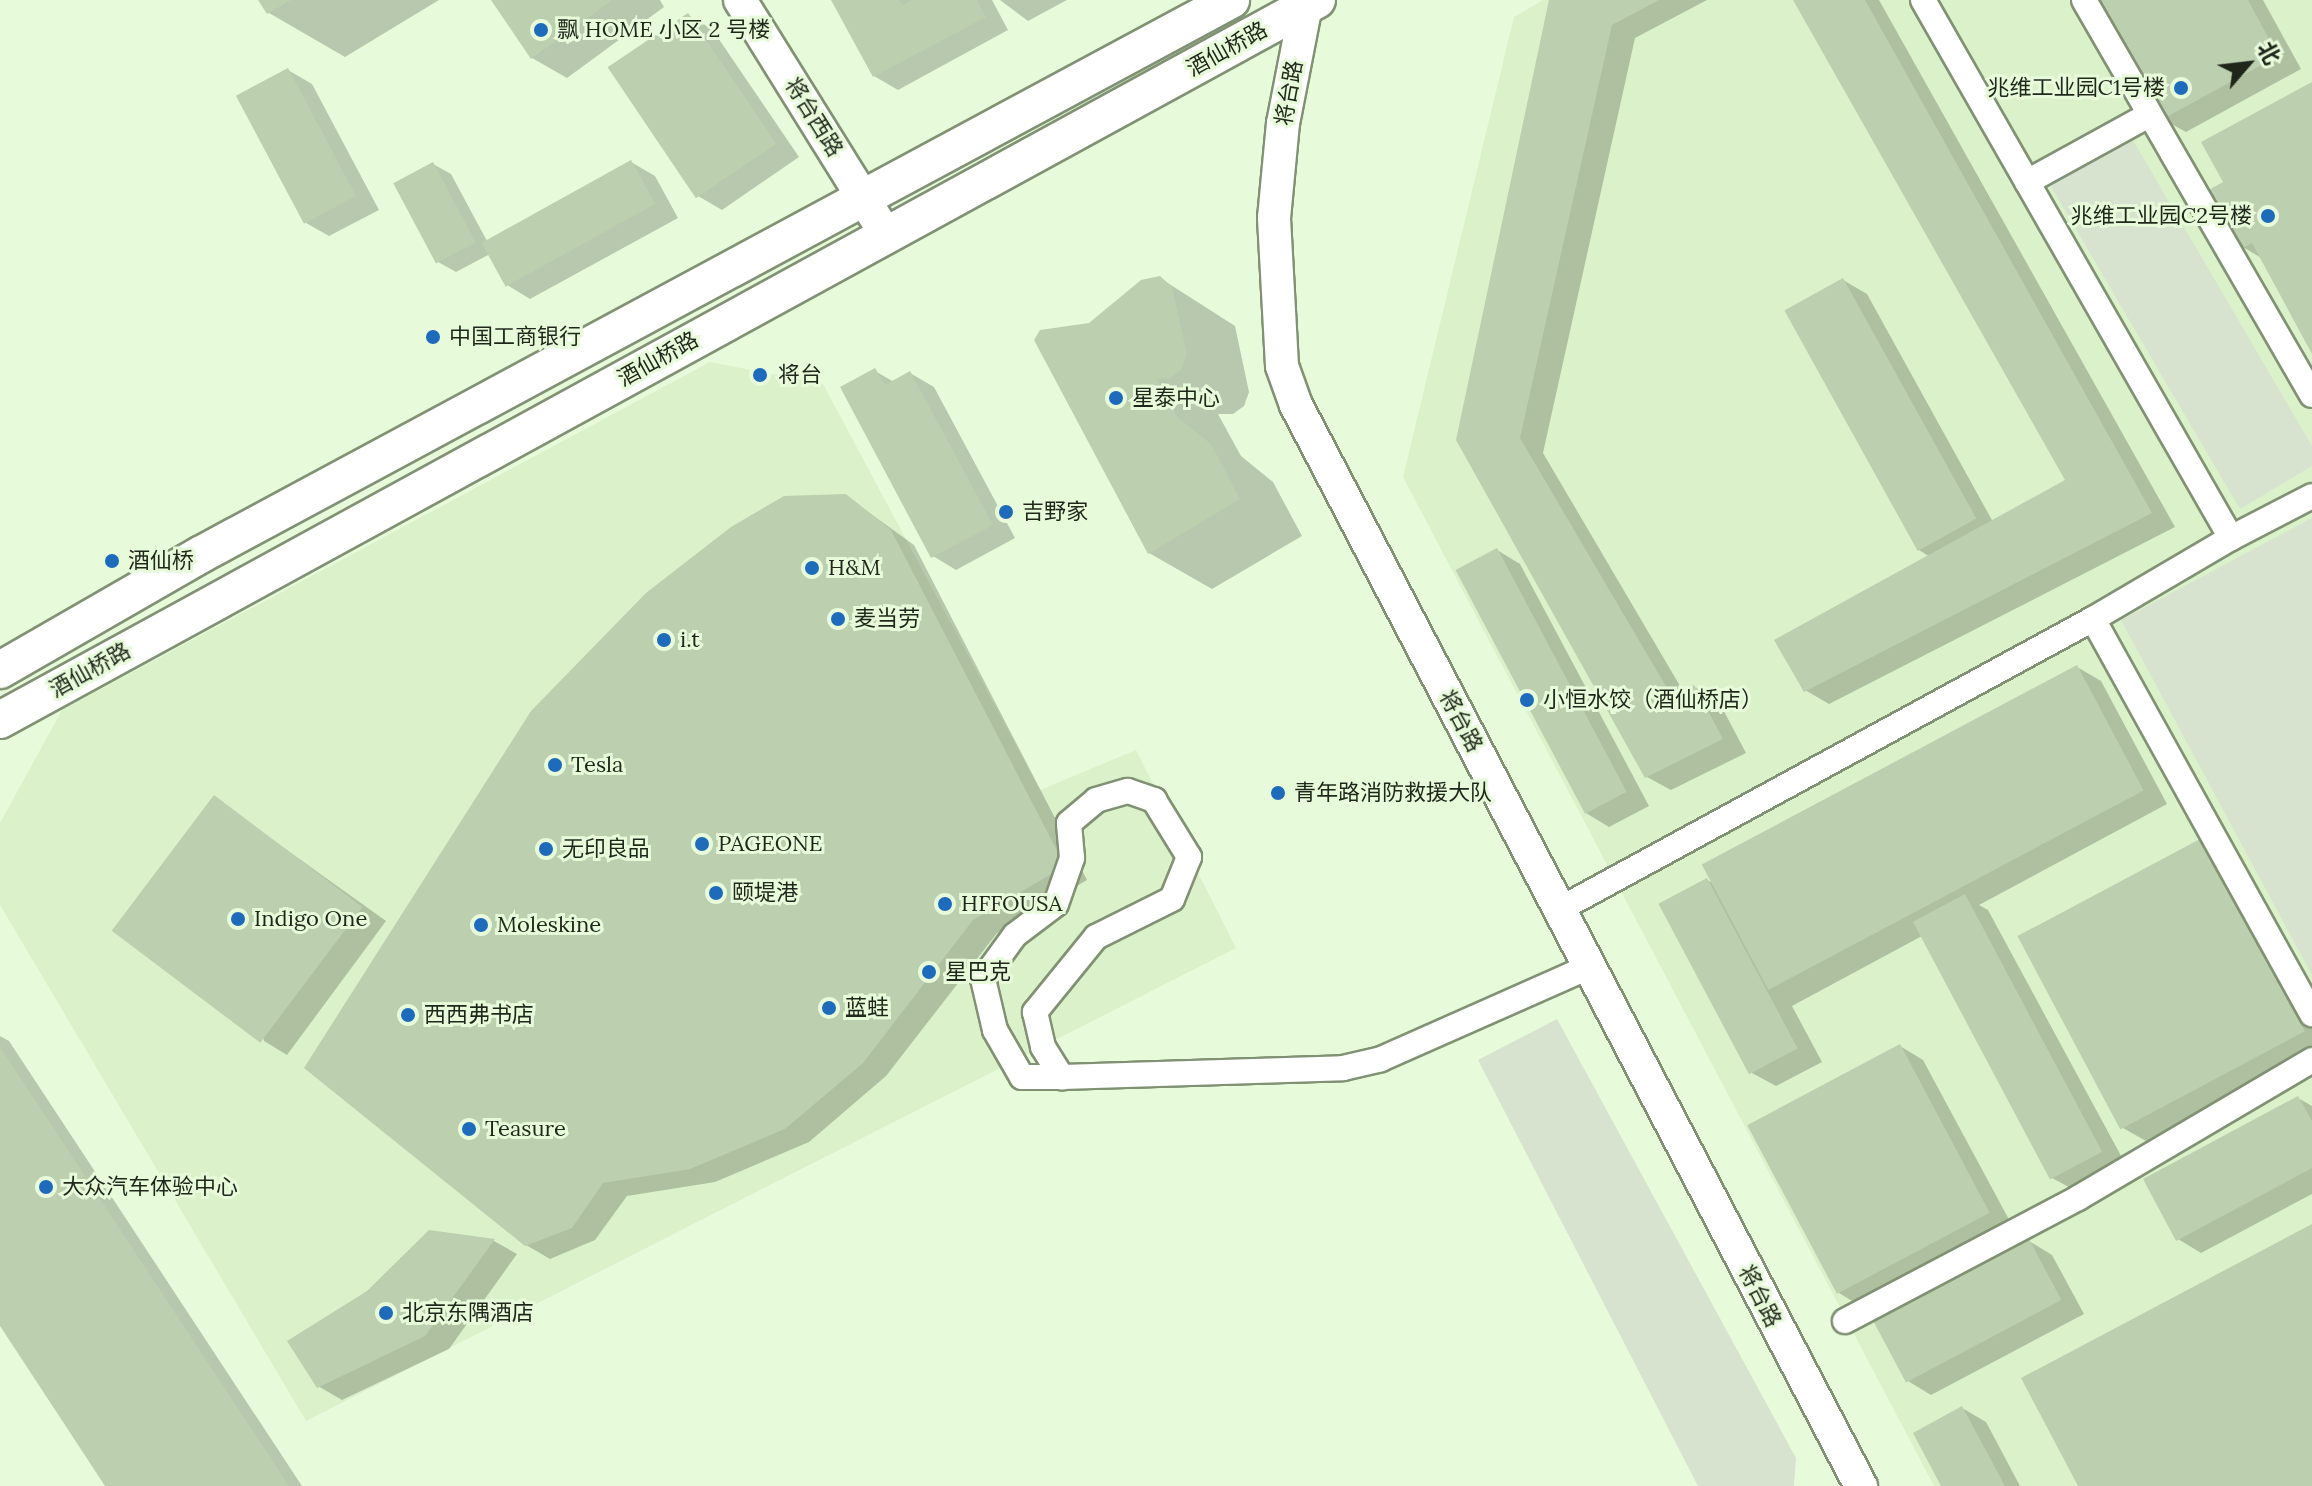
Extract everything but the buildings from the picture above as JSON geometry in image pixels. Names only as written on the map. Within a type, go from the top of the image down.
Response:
[{"type":"main road","name":"将台西路","points":[[740,0],[886,235]]},
{"type":"main road","name":"酒仙桥路","points":[[0,670],[200,555],[1231,0]]},
{"type":"main road","name":"酒仙桥路","points":[[0,720],[1309,2]]},
{"type":"main road","name":"将台路","points":[[1309,2],[1283,123],[1274,218],[1282,366],[1301,414],[1861,1486]]},
{"type":"street","points":[[1923,0],[2231,538]]},
{"type":"street","points":[[2084,0],[2147,116],[2312,395]]},
{"type":"street","points":[[2027,182],[2147,116]]},
{"type":"street","points":[[1560,909],[2312,496]]},
{"type":"street","points":[[2093,619],[2312,1014]]},
{"type":"street","points":[[1062,1077],[1043,1047],[1035,1012],[1096,937],[1172,899],[1189,857],[1154,800],[1128,791],[1096,800],[1069,823],[1072,858],[1056,904],[1015,935],[983,979],[995,1030],[1022,1077],[1062,1077],[1343,1068],[1381,1059],[1591,966]]},
{"type":"street","points":[[1845,1321],[2078,1198],[2312,1060]]},
{"type":"shaded area","points":[[1543,0],[2312,0],[2312,1486],[1934,1486],[1403,477],[1514,17]]},
{"type":"shaded area","points":[[2130,135],[2312,446],[2312,466],[2240,509],[2049,183]]},
{"type":"shaded area","name":"颐堤港","points":[[710,362],[823,384],[1040,790],[1136,750],[1236,948],[306,1421],[0,905],[0,823],[62,710]]},
{"type":"shaded area","points":[[2312,518],[2312,975],[2121,620]]},
{"type":"shaded area","points":[[1557,1019],[1796,1458],[1794,1486],[1698,1486],[1478,1060]]},
{"type":"place","name":"飘 HOME 小区 2 号楼","points":[[541,30]]},
{"type":"place","name":"兆维工业园C1号楼","points":[[2181,88]]},
{"type":"place","name":"兆维工业园C2号楼","points":[[2268,216]]},
{"type":"place","name":"中国工商银行","points":[[433,337]]},
{"type":"place","name":"将台","points":[[760,375]]},
{"type":"place","name":"星泰中心","points":[[1116,398]]},
{"type":"place","name":"吉野家","points":[[1006,512]]},
{"type":"place","name":"酒仙桥","points":[[112,561]]},
{"type":"place","name":"H&M","points":[[812,568]]},
{"type":"place","name":"麦当劳","points":[[838,619]]},
{"type":"place","name":"i.t","points":[[664,640]]},
{"type":"place","name":"小恒水饺（酒仙桥店）","points":[[1527,700]]},
{"type":"place","name":"Tesla","points":[[555,765]]},
{"type":"place","name":"青年路消防救援大队","points":[[1278,793]]},
{"type":"place","name":"PAGEONE","points":[[702,844]]},
{"type":"place","name":"无印良品","points":[[546,849]]},
{"type":"place","name":"颐堤港","points":[[716,893]]},
{"type":"place","name":"HFFOUSA","points":[[945,904]]},
{"type":"place","name":"Indigo One","points":[[238,919]]},
{"type":"place","name":"Moleskine","points":[[481,925]]},
{"type":"place","name":"星巴克","points":[[929,972]]},
{"type":"place","name":"蓝蛙","points":[[829,1008]]},
{"type":"place","name":"西西弗书店","points":[[408,1015]]},
{"type":"place","name":"Teasure","points":[[469,1129]]},
{"type":"place","name":"大众汽车体验中心","points":[[46,1187]]},
{"type":"place","name":"北京东隅酒店","points":[[386,1313]]}]
